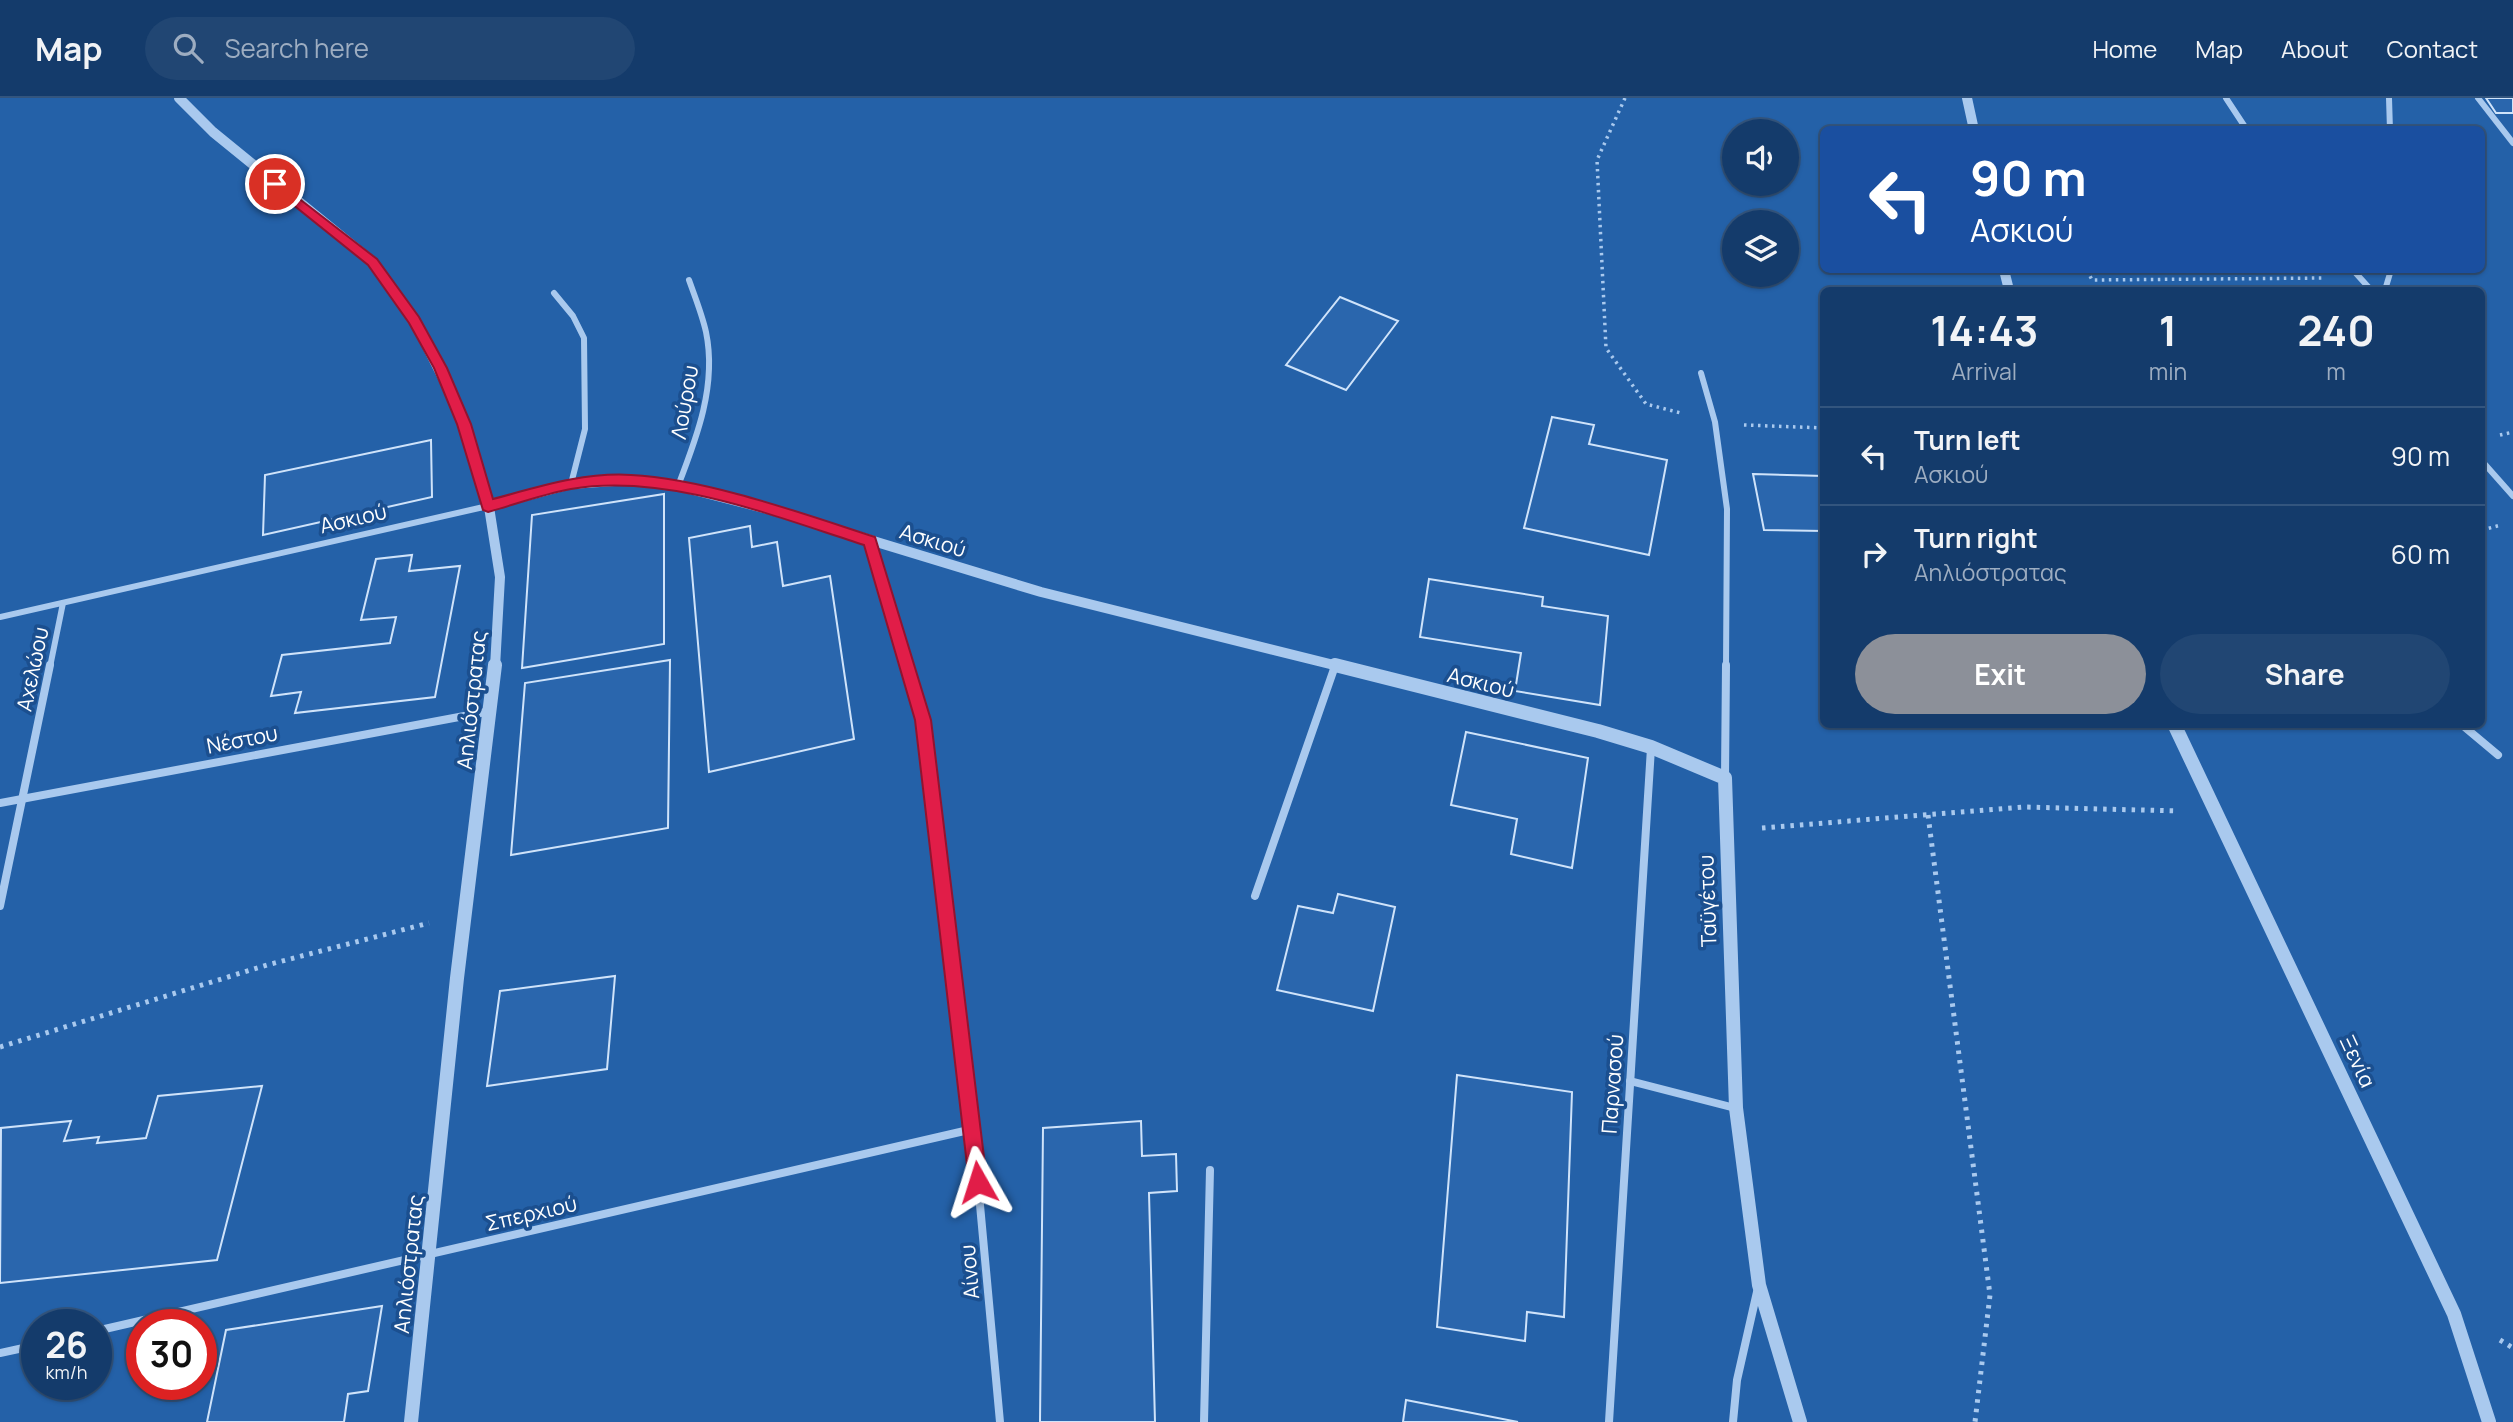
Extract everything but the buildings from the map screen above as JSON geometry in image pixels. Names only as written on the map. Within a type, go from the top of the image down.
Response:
[{"type":"street","name":"Αηλιόστρατας","points":[[179,98],[213,132],[373,262],[391,286],[415,321],[440,368],[464,424],[488,506],[497,548],[498,638],[491,710],[464,915],[411,1422]]},
{"type":"street","points":[[1967,98],[1973,126]]},
{"type":"street","points":[[2226,98],[2244,126]]},
{"type":"street","points":[[2389,98],[2390,126]]},
{"type":"street","points":[[2478,98],[2513,143]]},
{"type":"street","points":[[2356,273],[2368,287]]},
{"type":"street","name":"Λούρου","points":[[678,486],[693,448],[709,370],[706,334],[690,281]]},
{"type":"street","points":[[554,293],[573,316],[584,338],[585,429],[571,484]]},
{"type":"street","name":"Ταϋγέτου","points":[[1701,373],[1715,422],[1727,509],[1725,778],[1736,1108],[1759,1285],[1800,1422]]},
{"type":"street","points":[[2485,464],[2513,496]]},
{"type":"street","name":"Ασκιού","points":[[0,617],[488,506],[571,484],[629,480],[678,486],[768,509],[1041,592],[1598,730],[1651,747],[1725,778]]},
{"type":"street","name":"Αίνου","points":[[870,541],[923,720],[973,1129],[1000,1422]]},
{"type":"street","name":"Αχελώου","points":[[0,906],[63,603]]},
{"type":"street","points":[[1255,896],[1335,666]]},
{"type":"street","name":"Νέστου","points":[[0,803],[491,710]]},
{"type":"street","name":"Ξενία","points":[[2176,728],[2454,1314],[2489,1422]]},
{"type":"street","points":[[2466,728],[2498,755]]},
{"type":"street","name":"Παρνασού","points":[[1609,1422],[1651,747]]},
{"type":"street","points":[[1630,1081],[1736,1108]]},
{"type":"street","name":"Σπερχιού","points":[[112,1327],[973,1129]]},
{"type":"street","points":[[1204,1422],[1210,1170]]},
{"type":"street","points":[[1733,1422],[1737,1380],[1759,1285]]},
{"type":"street","points":[[0,1353],[21,1348]]},
{"type":"path","points":[[1625,98],[1597,160],[1606,348],[1646,404],[1715,422],[1772,428],[1820,428]]},
{"type":"path","points":[[2088,273],[2092,280],[2360,278]]},
{"type":"path","points":[[2485,529],[2513,522]]},
{"type":"path","points":[[1726,831],[2023,807],[2215,811]]},
{"type":"path","points":[[1928,815],[1990,1295],[1975,1422]]},
{"type":"path","points":[[0,1047],[225,975],[331,946],[464,915]]},
{"type":"shaded area","points":[[0,98],[2513,98],[2513,1422],[0,1422]]},
{"type":"route","points":[[275,184],[373,262],[415,321],[440,368],[464,424],[488,506],[571,484],[629,480],[678,486],[768,509],[870,541],[923,720],[978,1182]]}]
